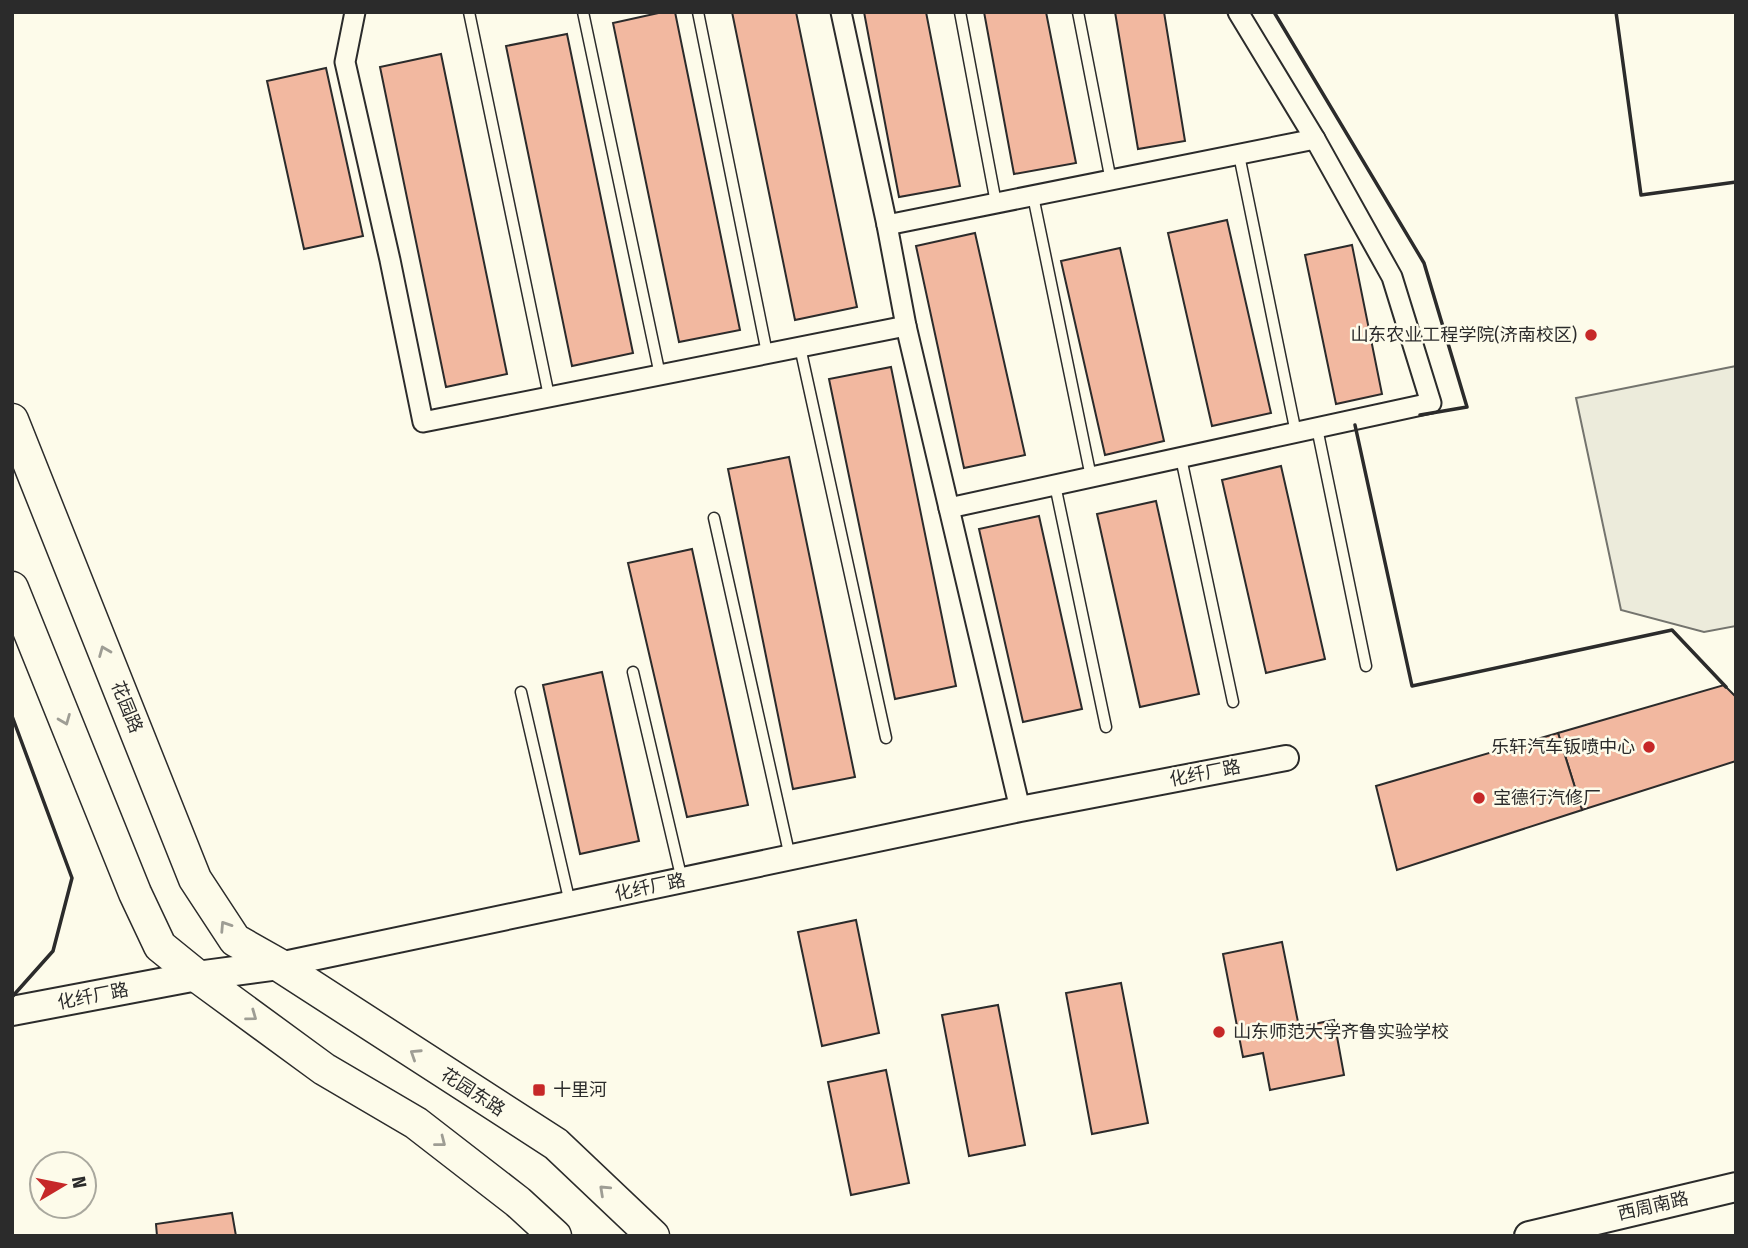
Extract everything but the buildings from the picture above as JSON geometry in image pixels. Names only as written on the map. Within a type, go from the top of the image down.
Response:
[{"type":"main road","name":"花园路","points":[[12,420],[195,879],[235,940],[279,965]]},
{"type":"main road","points":[[12,588],[135,893],[160,946],[324,1069],[415,1122],[518,1202],[555,1236]]},
{"type":"main road","name":"化纤厂路","points":[[12,1011],[197,976],[279,965]]},
{"type":"main road","name":"花园东路","points":[[279,965],[555,1144],[653,1236]]},
{"type":"main road","name":"西周南路","points":[[1529,1236],[1736,1187]]},
{"type":"street","points":[[355,12],[345,62],[423,422],[906,326]]},
{"type":"street","points":[[841,12],[906,326],[1020,809]]},
{"type":"street","points":[[948,508],[1431,403],[1392,277],[1315,139],[1238,12]]},
{"type":"street","points":[[887,225],[1315,139]]},
{"type":"street","name":"化纤厂路","points":[[279,965],[1020,809],[1286,758]]},
{"type":"lane","points":[[469,12],[550,396]]},
{"type":"lane","points":[[583,12],[660,375]]},
{"type":"lane","points":[[698,12],[767,353]]},
{"type":"lane","points":[[960,12],[996,203]]},
{"type":"lane","points":[[1078,12],[1111,181]]},
{"type":"lane","points":[[1239,155],[1296,433]]},
{"type":"lane","points":[[1033,196],[1091,477]]},
{"type":"lane","points":[[800,347],[886,738]]},
{"type":"lane","points":[[1317,428],[1366,666]]},
{"type":"lane","points":[[1181,458],[1233,702]]},
{"type":"lane","points":[[1055,485],[1106,727]]},
{"type":"lane","points":[[714,518],[790,858]]},
{"type":"lane","points":[[633,672],[682,880]]},
{"type":"lane","points":[[521,692],[570,904]]},
{"type":"shaded area","points":[[1736,366],[1736,626],[1704,632],[1621,610],[1576,398]]},
{"type":"wall","points":[[1274,12],[1424,263],[1467,407],[1420,415]]},
{"type":"wall","points":[[1616,12],[1641,195],[1736,182]]},
{"type":"wall","points":[[1355,425],[1412,686],[1672,630],[1726,687]]},
{"type":"wall","points":[[12,716],[72,878],[53,951],[12,997]]},
{"type":"place","name":"山东农业工程学院(济南校区)","points":[[1591,335]]},
{"type":"place","name":"乐轩汽车钣喷中心","points":[[1649,747]]},
{"type":"place","name":"宝德行汽修厂","points":[[1479,798]]},
{"type":"place","name":"山东师范大学齐鲁实验学校","points":[[1219,1032]]},
{"type":"place","name":"十里河","points":[[539,1090]]}]
